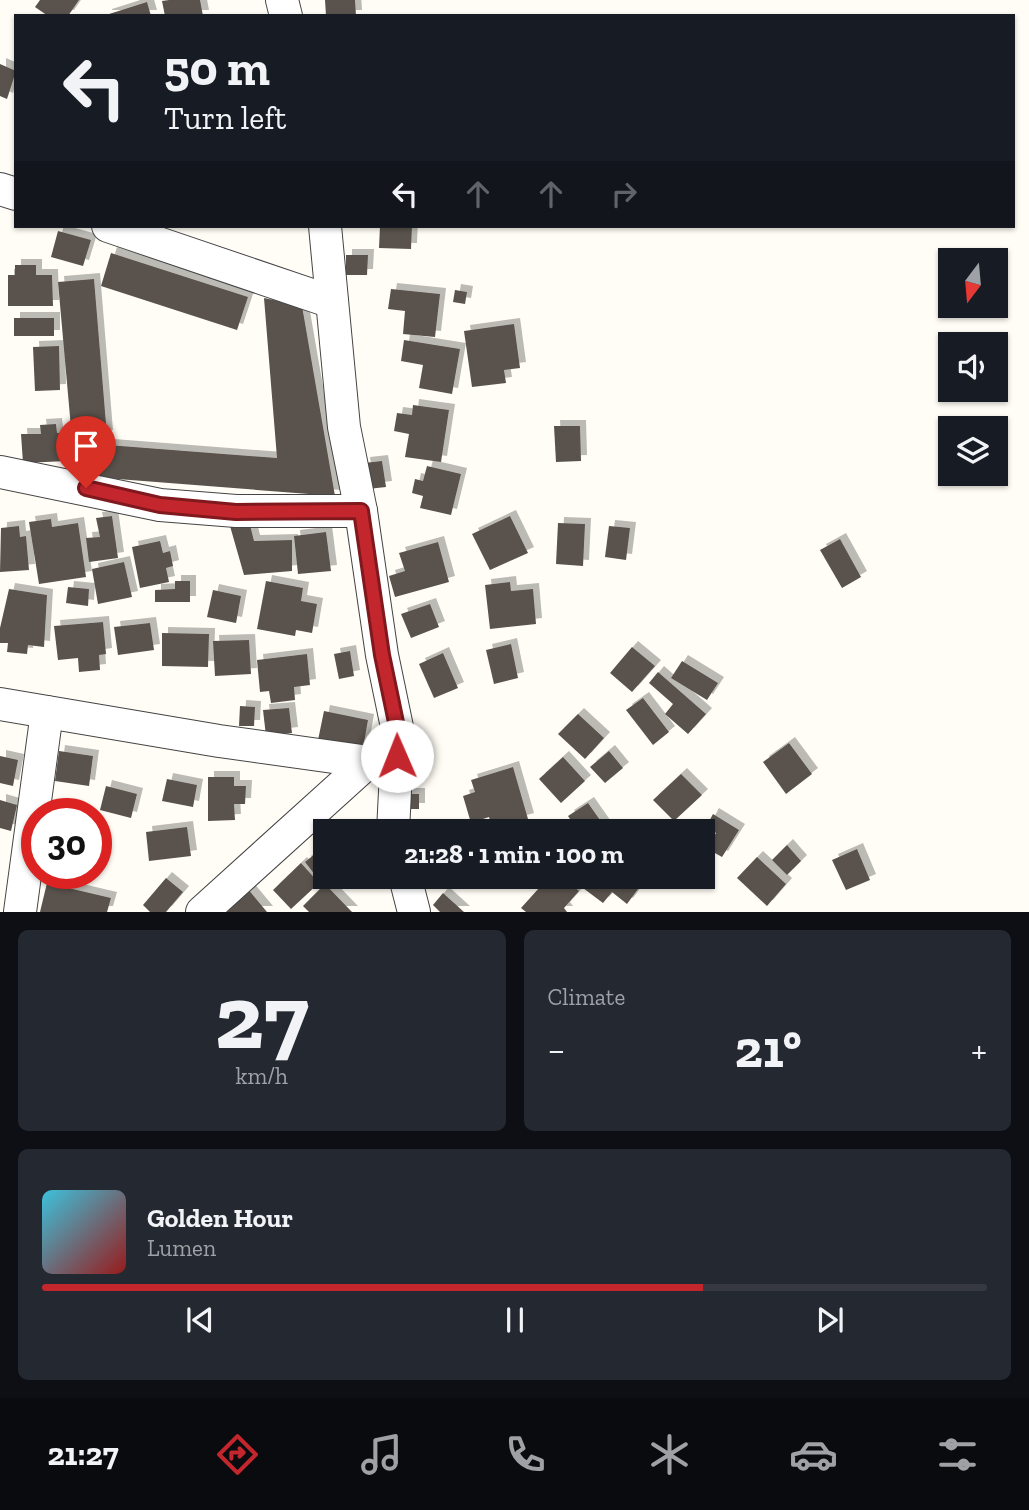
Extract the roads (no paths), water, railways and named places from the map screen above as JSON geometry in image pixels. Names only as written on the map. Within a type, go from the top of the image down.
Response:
[{"type":"street","points":[[114,228],[332,302]]},
{"type":"street","points":[[325,228],[344,427],[361,511],[382,655],[398,732],[394,819]]},
{"type":"street","points":[[0,472],[160,505],[236,512],[361,511]]},
{"type":"street","points":[[0,704],[369,762]]},
{"type":"street","points":[[19,912],[47,712]]},
{"type":"street","points":[[202,912],[369,762],[398,732]]},
{"type":"street","points":[[408,889],[414,912]]}]
